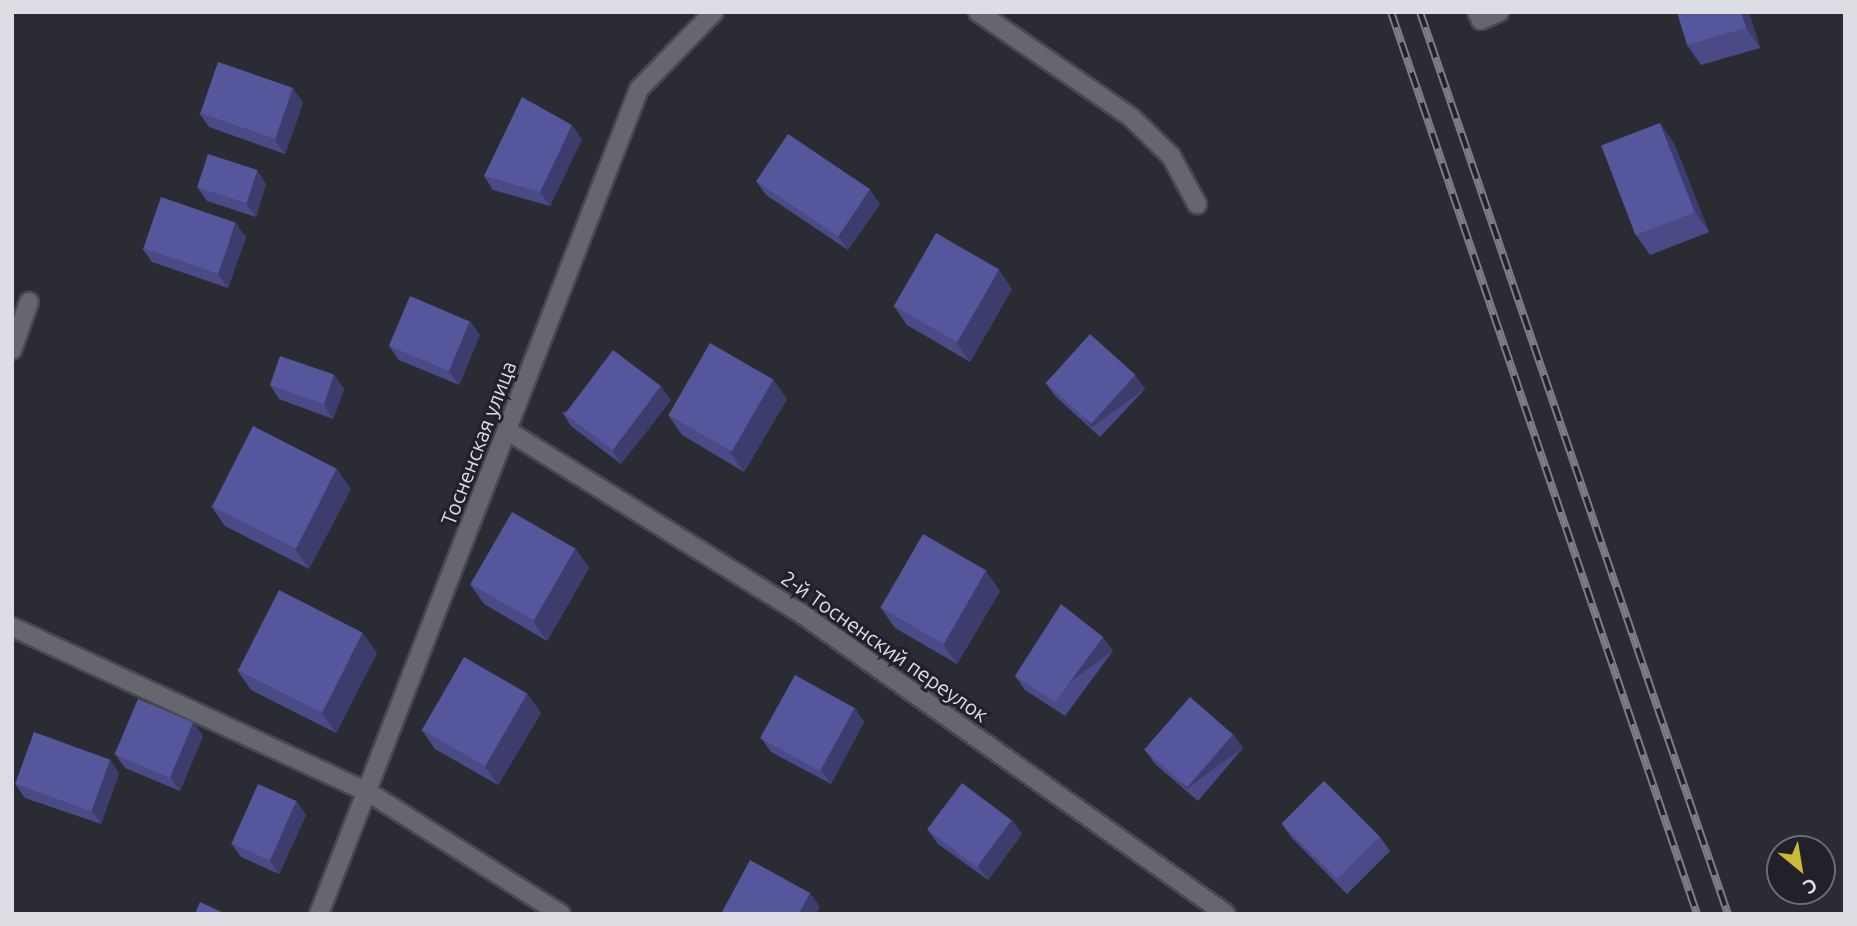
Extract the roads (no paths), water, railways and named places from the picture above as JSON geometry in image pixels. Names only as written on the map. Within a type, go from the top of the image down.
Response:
[{"type":"street","name":"Тосненская улица","points":[[319,914],[639,89],[714,12]]},
{"type":"street","points":[[978,12],[1132,118],[1171,156],[1198,204]]},
{"type":"street","points":[[1479,16],[1499,12]]},
{"type":"street","points":[[12,351],[29,302]]},
{"type":"street","name":"2-й Тосненский переулок","points":[[508,431],[802,614],[1226,914]]},
{"type":"street","points":[[12,626],[368,792],[562,914]]},
{"type":"railway","points":[[1391,12],[1697,914]]},
{"type":"railway","points":[[1420,12],[1728,914]]}]
